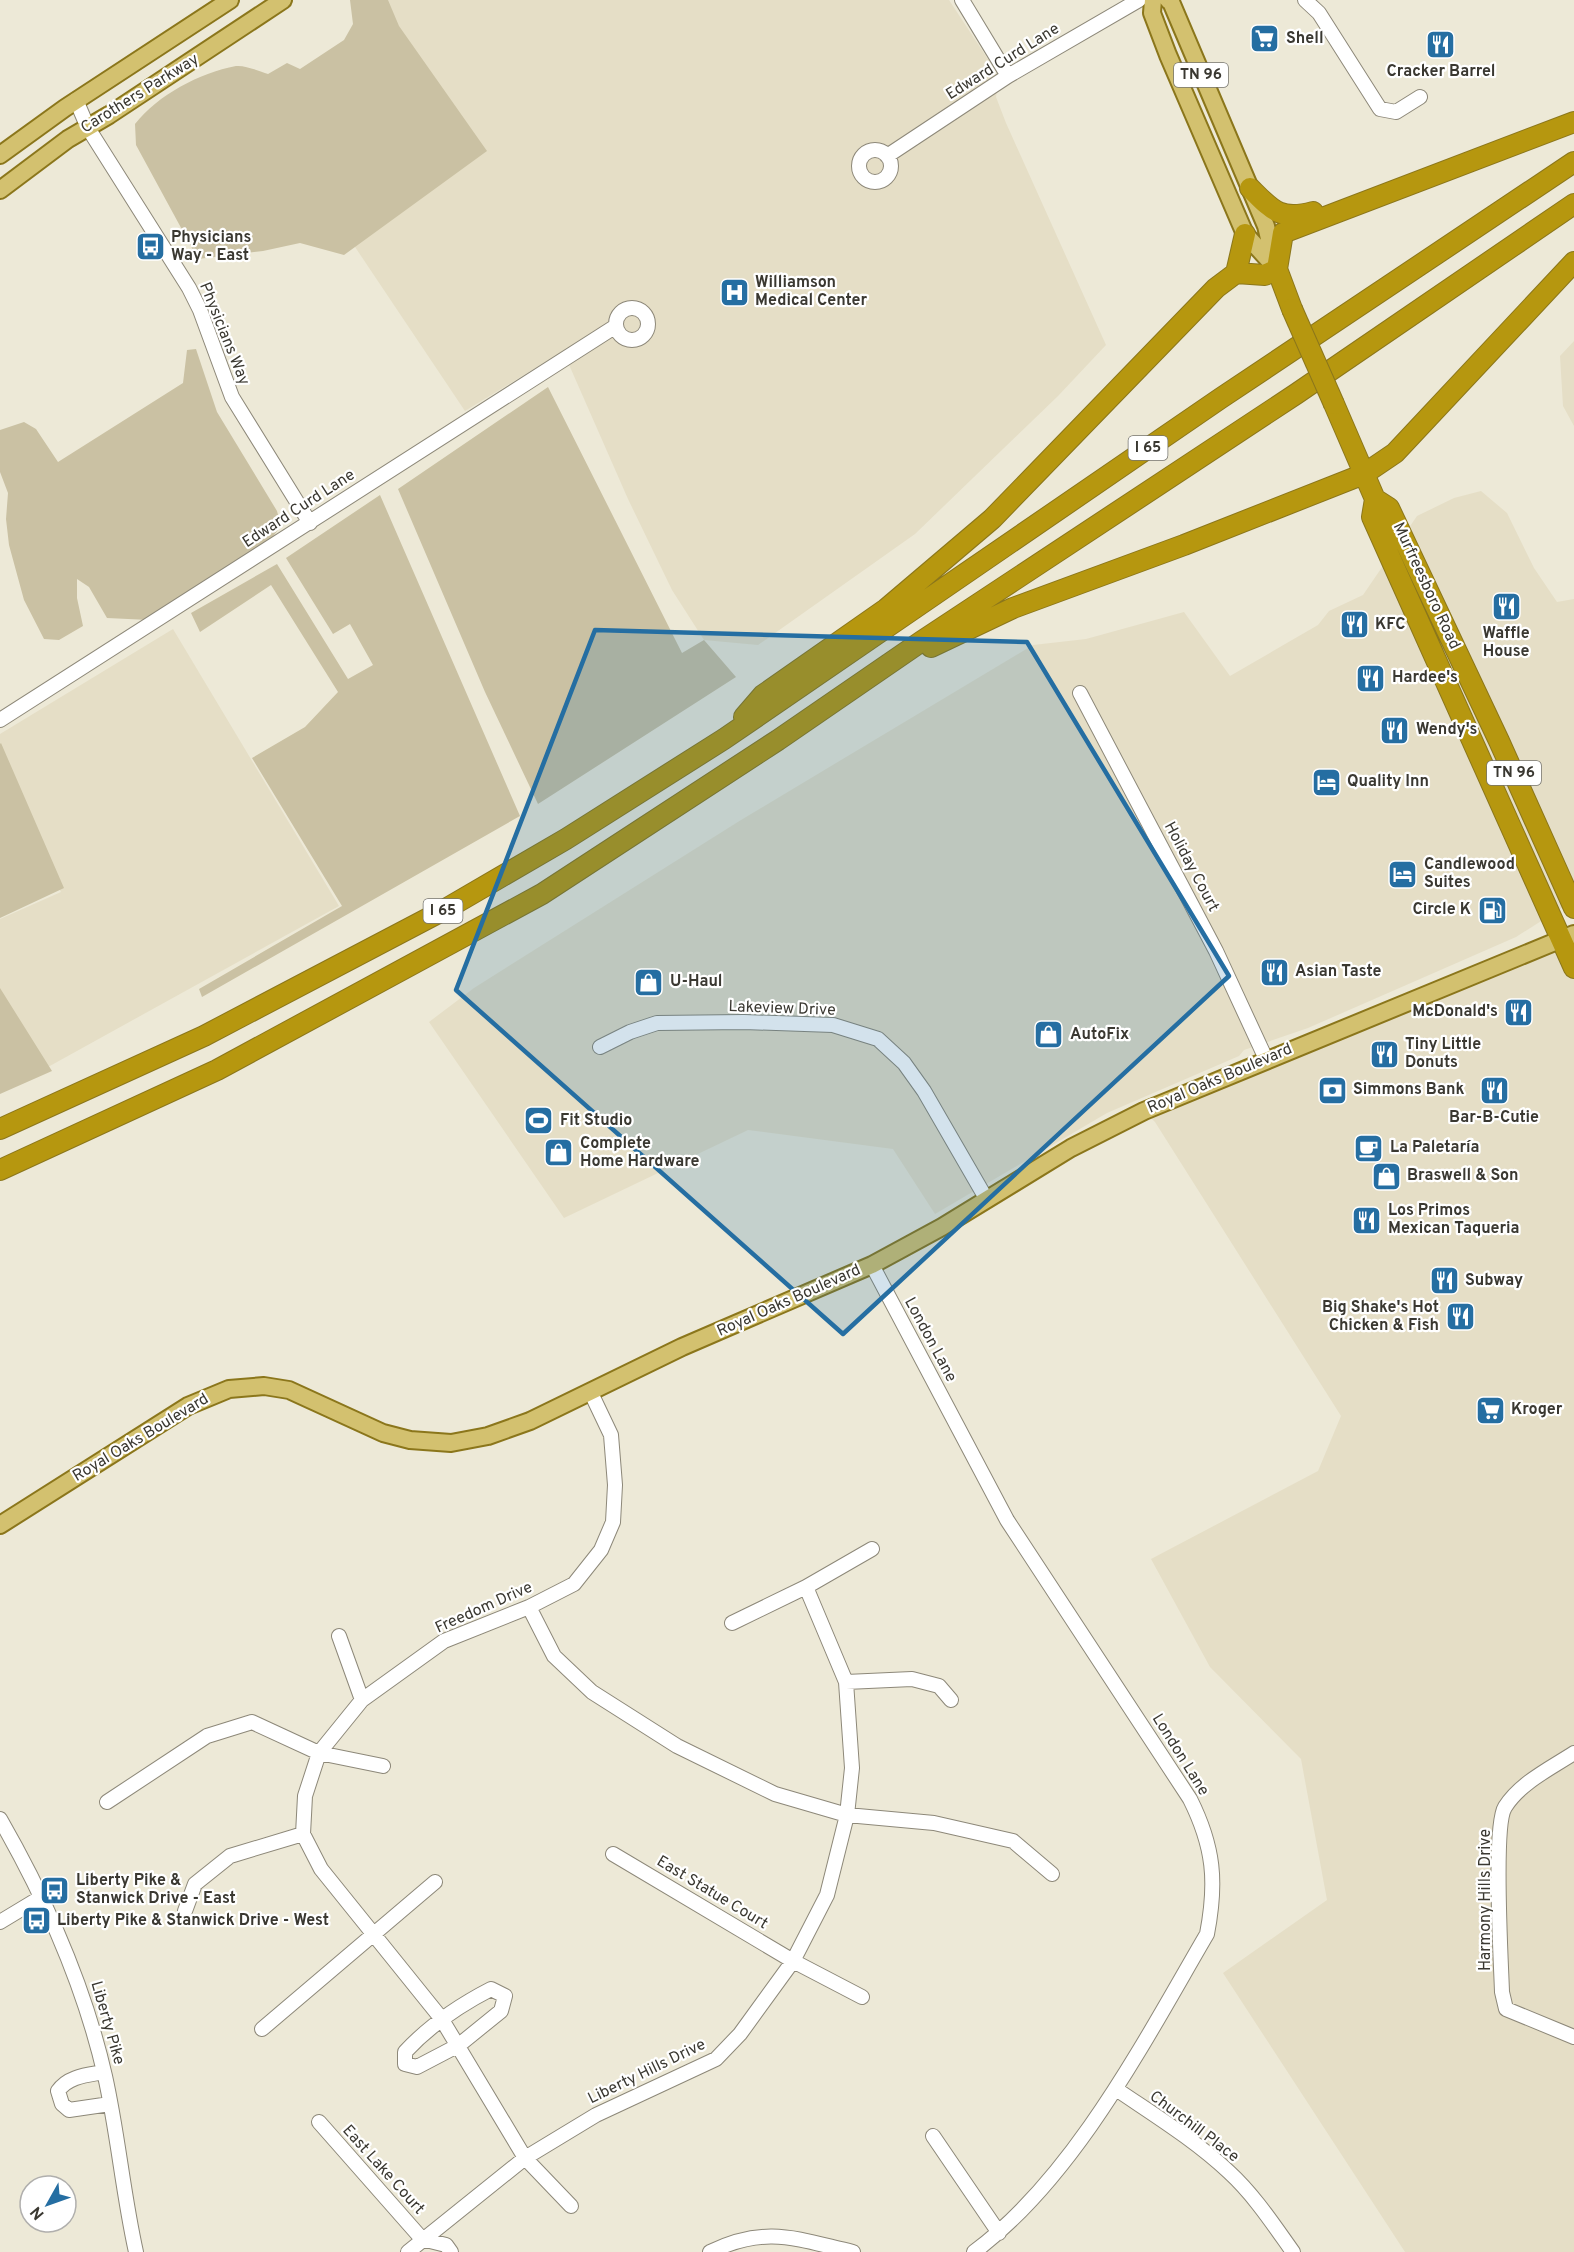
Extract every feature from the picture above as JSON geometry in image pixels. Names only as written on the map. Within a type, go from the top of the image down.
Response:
[{"type":"highway","points":[[1236,273],[1265,275],[1277,269],[1283,233],[1574,122]]},
{"type":"highway","name":"I 65","points":[[0,1129],[204,1036],[444,910],[566,839],[724,739],[1268,366],[1574,162]]},
{"type":"highway","points":[[1250,188],[1271,209],[1284,215],[1298,216],[1321,210],[1334,212]]},
{"type":"highway","name":"I 65","points":[[0,1170],[217,1070],[542,894],[778,740],[922,640],[1305,388],[1574,204]]},
{"type":"highway","points":[[724,739],[763,695],[886,609],[992,519],[1216,288],[1236,273],[1245,234]]},
{"type":"highway","points":[[778,740],[869,688],[928,648],[1013,608],[1184,545],[1364,474],[1395,453],[1574,262]]},
{"type":"highway","name":"Murfreesboro Road","points":[[1277,269],[1292,309],[1375,499],[1372,517],[1567,937],[1574,968]]},
{"type":"highway","name":"Murfreesboro Road","points":[[1375,499],[1389,508],[1499,741],[1574,908]]},
{"type":"main road","name":"Carothers Parkway","points":[[0,155],[71,104],[230,0]]},
{"type":"main road","name":"Carothers Parkway","points":[[0,190],[25,170],[283,0]]},
{"type":"main road","name":"Murfreesboro Road","points":[[1154,0],[1152,13],[1168,55],[1245,234],[1277,269]]},
{"type":"main road","name":"Murfreesboro Road","points":[[1168,0],[1171,2],[1266,226],[1277,269]]},
{"type":"main road","name":"Royal Oaks Boulevard","points":[[0,1525],[188,1406],[229,1389],[264,1386],[289,1390],[383,1433],[410,1440],[451,1443],[488,1436],[530,1421],[682,1347],[872,1265],[987,1200],[1071,1148],[1144,1111],[1567,937]]},
{"type":"street","points":[[962,0],[1008,76]]},
{"type":"street","name":"Edward Curd Lane","points":[[887,156],[1008,76],[1139,0]]},
{"type":"street","points":[[1305,0],[1319,13],[1380,109],[1396,112],[1420,97]]},
{"type":"street","name":"Physicians Way","points":[[71,104],[189,288],[200,310],[232,397],[310,523]]},
{"type":"street","name":"Edward Curd Lane","points":[[0,720],[616,326]]},
{"type":"street","name":"Holiday Court","points":[[1080,693],[1216,951],[1266,1059]]},
{"type":"street","name":"Lakeview Drive","points":[[600,1047],[630,1032],[657,1023],[744,1022],[833,1025],[878,1039],[904,1063],[924,1091],[987,1200]]},
{"type":"street","name":"London Lane","points":[[872,1265],[1007,1520],[1177,1776],[1202,1824],[1214,1874],[1213,1905],[1207,1934],[1116,2089],[1070,2151],[999,2234],[974,2252]]},
{"type":"street","name":"Freedom Drive","points":[[571,2206],[525,2158],[441,2018],[321,1869],[303,1833],[305,1796],[319,1753],[362,1700],[444,1641],[529,1607],[574,1584],[601,1550],[613,1522],[615,1485],[611,1435],[591,1393]]},
{"type":"street","points":[[732,1623],[806,1587],[873,1549]]},
{"type":"street","name":"Liberty Hills Drive","points":[[408,2252],[423,2245],[525,2158],[596,2115],[716,2059],[740,2034],[793,1961],[827,1895],[848,1815],[852,1768],[846,1682],[806,1587]]},
{"type":"street","points":[[529,1607],[554,1656],[592,1692],[677,1746],[766,1789],[848,1815],[934,1822],[1013,1841],[1052,1874]]},
{"type":"street","points":[[339,1636],[362,1700]]},
{"type":"street","points":[[846,1682],[912,1679],[939,1686],[951,1700]]},
{"type":"street","points":[[107,1802],[207,1736],[252,1722],[319,1753],[383,1766]]},
{"type":"street","name":"Harmony Hills Drive","points":[[1574,1753],[1526,1784],[1504,1808],[1499,1852],[1502,1992],[1506,2009],[1574,2037]]},
{"type":"street","name":"Liberty Pike","points":[[0,1819],[43,1896],[83,1997],[104,2072],[135,2252]]},
{"type":"street","points":[[185,1911],[195,1884],[231,1856],[303,1833]]},
{"type":"street","name":"East Statue Court","points":[[613,1854],[793,1961],[862,1997]]},
{"type":"street","points":[[262,2029],[435,1882]]},
{"type":"street","points":[[0,1922],[43,1896]]},
{"type":"street","points":[[491,1989],[505,1996],[501,2011],[459,2045],[417,2067],[405,2064],[405,2052],[441,2018],[491,1989]]},
{"type":"street","points":[[104,2072],[72,2079],[63,2084],[58,2091],[59,2097],[69,2110],[110,2104]]},
{"type":"street","name":"Churchill Place","points":[[1116,2089],[1197,2146],[1228,2172],[1255,2199],[1293,2252]]},
{"type":"street","name":"East Lake Court","points":[[319,2122],[423,2245]]},
{"type":"street","points":[[933,2136],[999,2234]]},
{"type":"street","points":[[710,2252],[758,2235],[775,2235],[853,2252]]},
{"type":"street","points":[[423,2245],[446,2245],[451,2252]]},
{"type":"highlighted area","points":[[595,630],[1027,642],[1229,976],[843,1334],[456,990]]},
{"type":"shaded area","points":[[350,0],[388,0],[399,26],[487,151],[344,255],[300,243],[263,251],[198,259],[136,145],[135,124],[144,113],[167,95],[194,80],[222,69],[240,66],[268,74],[287,63],[300,69],[344,40],[353,24]]},
{"type":"shaded area","name":"Williamson Medical Center","points":[[366,0],[949,0],[999,76],[996,97],[1006,123],[1106,345],[1058,396],[915,534],[758,645],[704,640],[672,590],[628,499],[563,351],[465,411],[349,238]]},
{"type":"shaded area","points":[[1574,341],[1574,426],[1563,406],[1560,356]]},
{"type":"shaded area","points":[[196,349],[217,412],[277,511],[281,526],[271,539],[149,620],[107,618],[89,587],[77,579],[77,598],[83,626],[59,640],[44,639],[24,600],[9,545],[6,519],[8,493],[0,472],[0,430],[24,422],[36,429],[58,462],[183,383],[187,350]]},
{"type":"shaded area","points":[[548,387],[682,653],[704,640],[736,677],[538,804],[485,692],[398,489]]},
{"type":"shaded area","points":[[1481,491],[1507,513],[1534,568],[1557,602],[1574,599],[1574,900],[1516,937],[1308,1028],[1244,1050],[1239,1056],[1107,1113],[935,1214],[893,1149],[748,1130],[564,1218],[429,1022],[474,988],[741,820],[1033,645],[1086,639],[1184,612],[1230,676],[1318,625],[1329,611],[1363,595],[1417,516],[1454,498]]},
{"type":"shaded area","points":[[380,495],[520,816],[202,997],[199,989],[342,906],[252,758],[305,727],[338,692],[271,585],[200,632],[191,613],[277,564],[348,679],[373,665],[350,624],[333,634],[286,558]]},
{"type":"shaded area","points":[[173,629],[339,906],[48,1067],[0,993],[0,919],[61,892],[0,762],[0,734]]},
{"type":"shaded area","points":[[0,744],[64,888],[0,918]]},
{"type":"shaded area","points":[[1574,944],[1574,2252],[1405,2252],[1223,1973],[1327,1900],[1301,1759],[1210,1667],[1151,1559],[1318,1471],[1341,1416],[1155,1122],[1144,1111]]},
{"type":"shaded area","points":[[0,988],[52,1071],[0,1094]]},
{"type":"place","name":"Shell","points":[[1265,39]]},
{"type":"place","name":"Cracker Barrel","points":[[1441,44]]},
{"type":"place","name":"Physicians Way - East","points":[[150,247]]},
{"type":"place","name":"Williamson Medical Center","points":[[734,292]]},
{"type":"place","name":"Waffle House","points":[[1506,606]]},
{"type":"place","name":"KFC","points":[[1354,625]]},
{"type":"place","name":"Hardee's","points":[[1371,678]]},
{"type":"place","name":"Wendy's","points":[[1395,730]]},
{"type":"place","name":"Quality Inn","points":[[1326,782]]},
{"type":"place","name":"Candlewood Suites","points":[[1403,874]]},
{"type":"place","name":"Circle K","points":[[1492,910]]},
{"type":"place","name":"Asian Taste","points":[[1274,972]]},
{"type":"place","name":"U-Haul","points":[[649,982]]},
{"type":"place","name":"McDonald's","points":[[1519,1012]]},
{"type":"place","name":"AutoFix","points":[[1049,1035]]},
{"type":"place","name":"Tiny Little Donuts","points":[[1384,1054]]},
{"type":"place","name":"Simmons Bank","points":[[1332,1090]]},
{"type":"place","name":"Bar-B-Cutie","points":[[1494,1090]]},
{"type":"place","name":"Fit Studio","points":[[539,1121]]},
{"type":"place","name":"La Paletaría","points":[[1369,1148]]},
{"type":"place","name":"Complete Home Hardware","points":[[559,1153]]},
{"type":"place","name":"Braswell & Son","points":[[1386,1176]]},
{"type":"place","name":"Los Primos Mexican Taqueria","points":[[1367,1220]]},
{"type":"place","name":"Subway","points":[[1444,1281]]},
{"type":"place","name":"Big Shake's Hot Chicken & Fish","points":[[1460,1317]]},
{"type":"place","name":"Kroger","points":[[1490,1410]]},
{"type":"place","name":"Liberty Pike & Stanwick Drive - East","points":[[55,1890]]},
{"type":"place","name":"Liberty Pike & Stanwick Drive - West","points":[[36,1921]]}]
